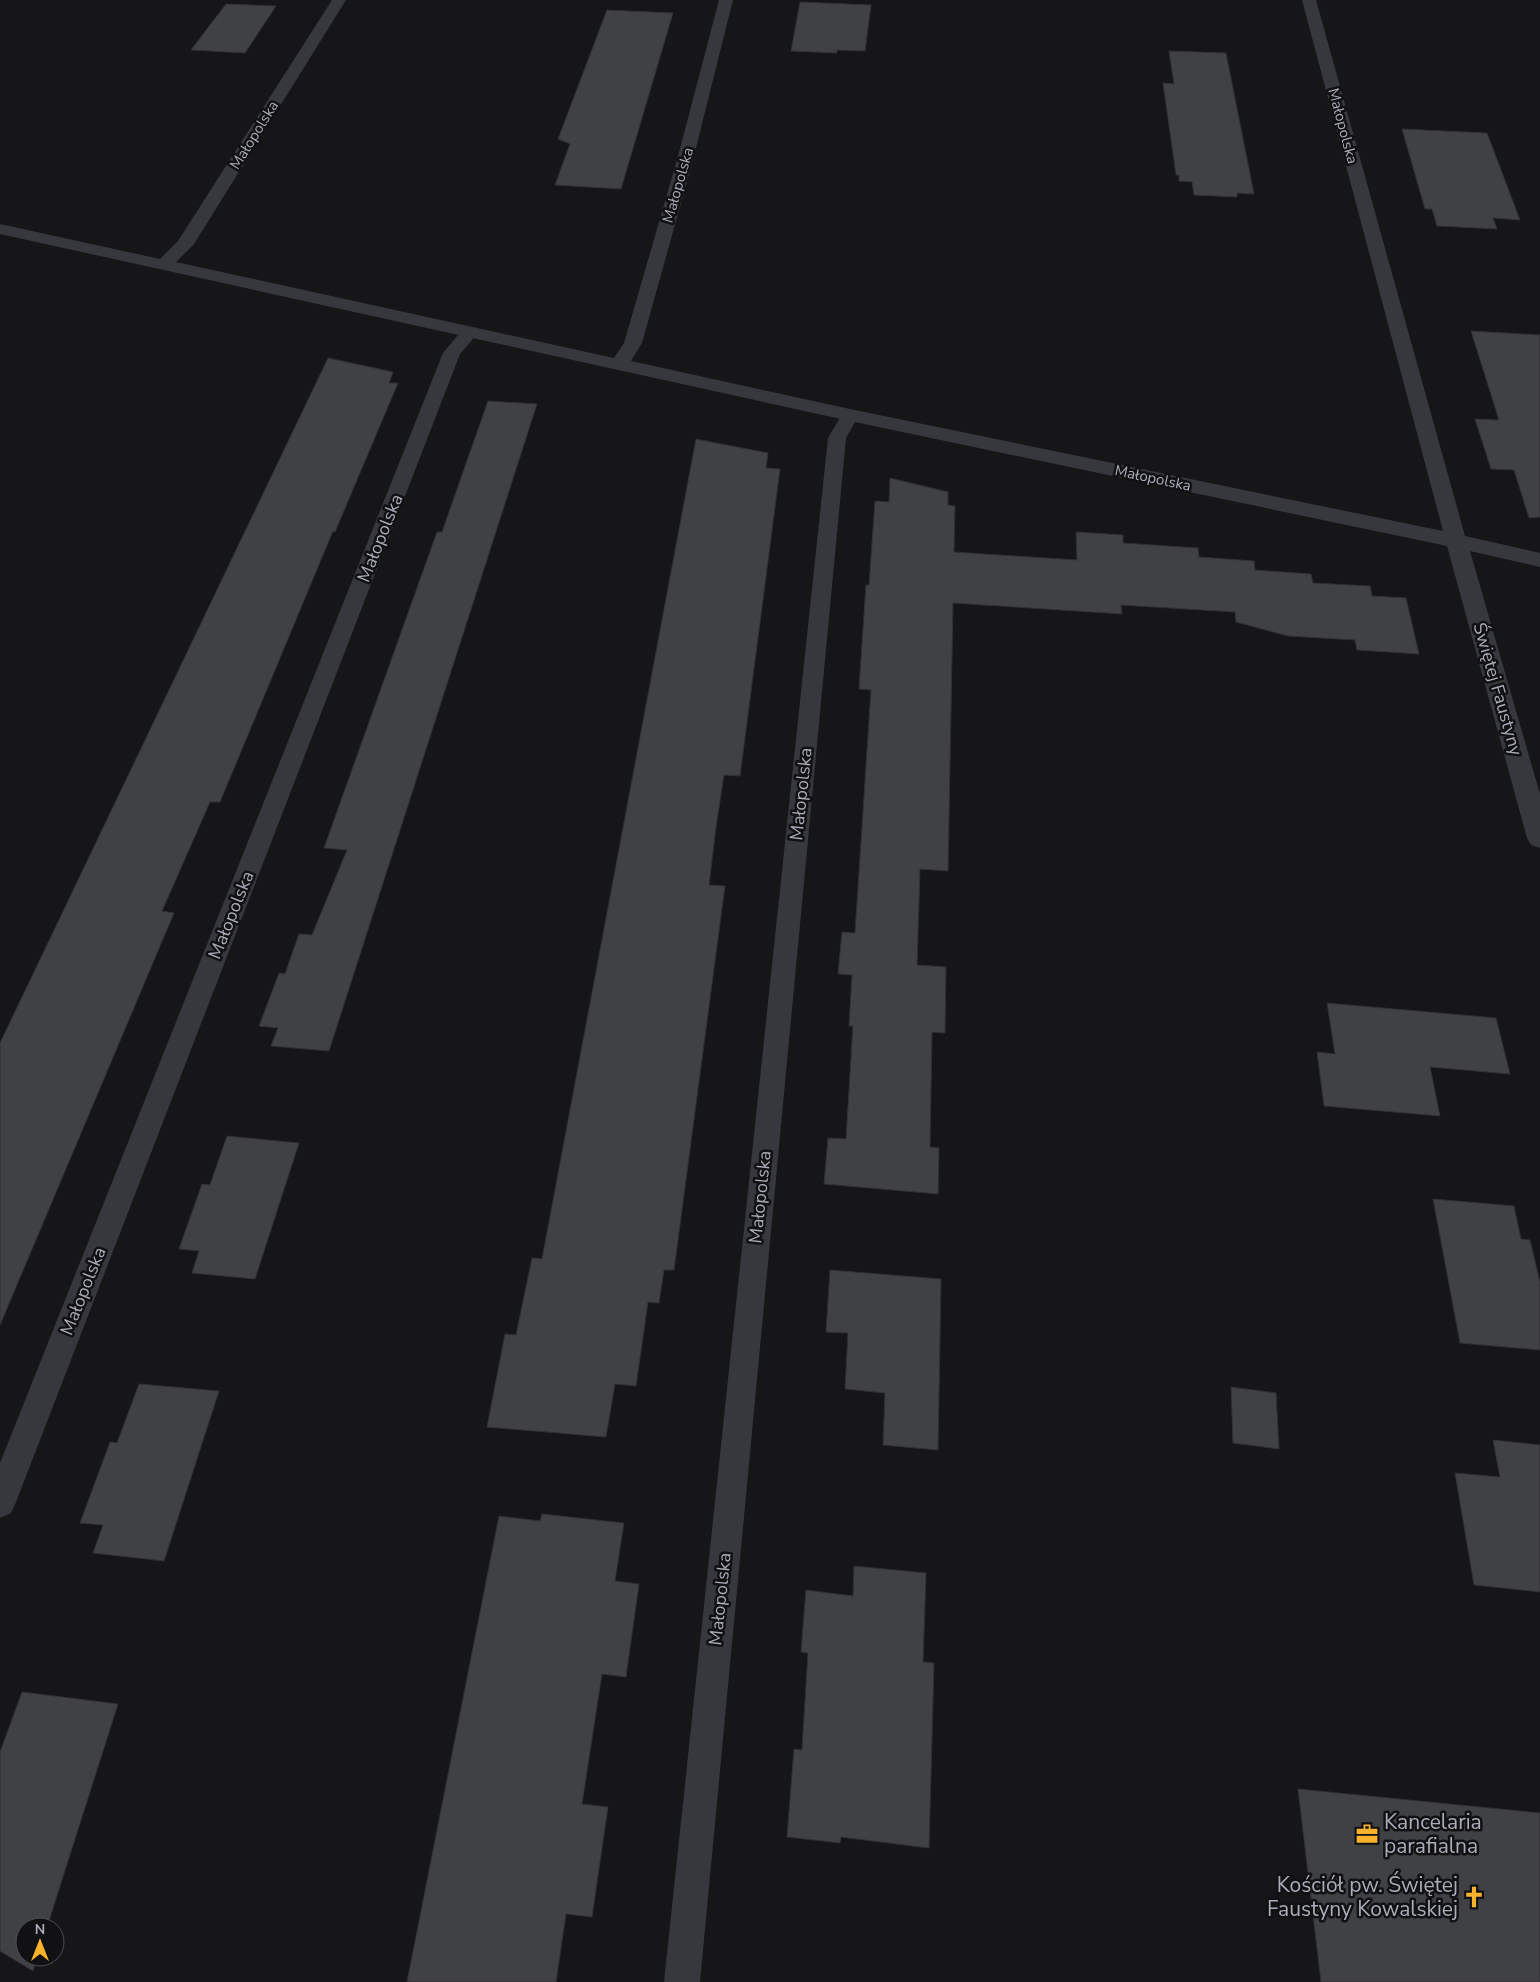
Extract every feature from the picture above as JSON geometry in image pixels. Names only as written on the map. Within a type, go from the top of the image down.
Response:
[{"type":"street","name":"Małopolska","points":[[162,265],[185,244],[339,0]]},
{"type":"street","name":"Małopolska","points":[[619,365],[633,342],[685,160],[726,0]]},
{"type":"street","name":"Małopolska","points":[[1309,0],[1456,541]]},
{"type":"street","name":"Małopolska","points":[[0,229],[850,415],[1540,560]]},
{"type":"street","name":"Świętej Faustyny","points":[[1456,541],[1540,838]]},
{"type":"lane","name":"Małopolska","points":[[0,1502],[452,353],[470,332]]},
{"type":"lane","name":"Małopolska","points":[[682,1982],[836,438],[850,415]]},
{"type":"building","points":[[800,2],[871,5],[865,51],[837,50],[837,53],[791,51]]},
{"type":"building","points":[[226,4],[276,6],[245,53],[191,50]]},
{"type":"building","points":[[607,10],[673,13],[621,189],[555,185],[570,144],[558,139]]},
{"type":"building","points":[[1169,51],[1226,53],[1254,194],[1237,193],[1237,197],[1194,195],[1192,182],[1179,181],[1179,175],[1176,175],[1163,83],[1174,84]]},
{"type":"building","points":[[1402,129],[1487,133],[1520,220],[1493,218],[1497,229],[1437,226],[1432,209],[1425,209]]},
{"type":"building","points":[[1471,331],[1540,335],[1540,517],[1529,518],[1514,470],[1491,469],[1475,419],[1499,420]]},
{"type":"building","points":[[328,358],[393,372],[389,383],[398,383],[335,532],[333,531],[220,802],[210,802],[162,911],[174,913],[0,1325],[0,1043]]},
{"type":"building","points":[[488,401],[537,404],[329,1051],[271,1046],[278,1028],[259,1026],[279,973],[285,974],[299,934],[312,935],[347,850],[324,848],[437,532],[442,532]]},
{"type":"building","points":[[696,439],[768,453],[766,468],[780,469],[740,776],[724,775],[716,827],[709,885],[725,886],[674,1270],[664,1270],[659,1303],[648,1302],[636,1386],[615,1384],[606,1437],[487,1427],[505,1334],[516,1335],[532,1258],[542,1259]]},
{"type":"building","points":[[890,478],[948,492],[948,505],[955,506],[954,552],[1077,560],[1076,532],[1123,535],[1123,543],[1198,548],[1199,557],[1254,561],[1255,570],[1311,574],[1313,583],[1370,586],[1372,596],[1406,598],[1419,654],[1357,650],[1355,640],[1288,636],[1236,622],[1235,612],[1121,605],[1122,614],[953,603],[948,871],[920,869],[917,965],[946,967],[945,1033],[932,1032],[930,1147],[939,1148],[938,1194],[824,1184],[828,1138],[846,1139],[853,1026],[849,1026],[852,975],[838,974],[842,932],[855,933],[871,690],[859,689],[866,585],[869,585],[875,501],[889,502]]},
{"type":"building","points":[[1327,1003],[1496,1018],[1510,1074],[1430,1067],[1440,1116],[1324,1106],[1317,1052],[1335,1054]]},
{"type":"building","points":[[227,1136],[299,1143],[255,1279],[192,1273],[199,1251],[179,1249],[202,1184],[210,1185]]},
{"type":"building","points":[[1433,1199],[1514,1206],[1521,1239],[1530,1240],[1540,1282],[1540,1350],[1460,1343]]},
{"type":"building","points":[[830,1270],[941,1279],[938,1450],[883,1445],[885,1393],[845,1389],[848,1333],[826,1332]]},
{"type":"building","points":[[139,1384],[219,1391],[164,1561],[93,1553],[103,1525],[80,1523],[110,1442],[117,1443]]},
{"type":"building","points":[[1231,1387],[1276,1393],[1279,1449],[1233,1443]]},
{"type":"building","points":[[1493,1440],[1540,1445],[1540,1592],[1474,1585],[1455,1473],[1500,1477]]},
{"type":"building","points":[[542,1514],[624,1523],[615,1581],[639,1584],[626,1677],[602,1674],[582,1804],[608,1807],[592,1917],[566,1914],[556,1982],[407,1982],[499,1516],[540,1521]]},
{"type":"building","points":[[854,1566],[926,1573],[923,1662],[934,1663],[929,1848],[841,1837],[840,1843],[787,1837],[794,1749],[802,1750],[808,1653],[801,1652],[806,1590],[853,1596]]},
{"type":"building","points":[[22,1692],[118,1704],[50,1917],[15,1917],[15,1960],[0,1951],[0,1752]]},
{"type":"building","points":[[1298,1789],[1540,1813],[1540,1982],[1321,1982]]},
{"type":"place","name":"Kancelaria parafialna","points":[[1367,1834]]},
{"type":"place","name":"Kościół pw. Świętej Faustyny Kowalskiej","points":[[1474,1897]]}]
